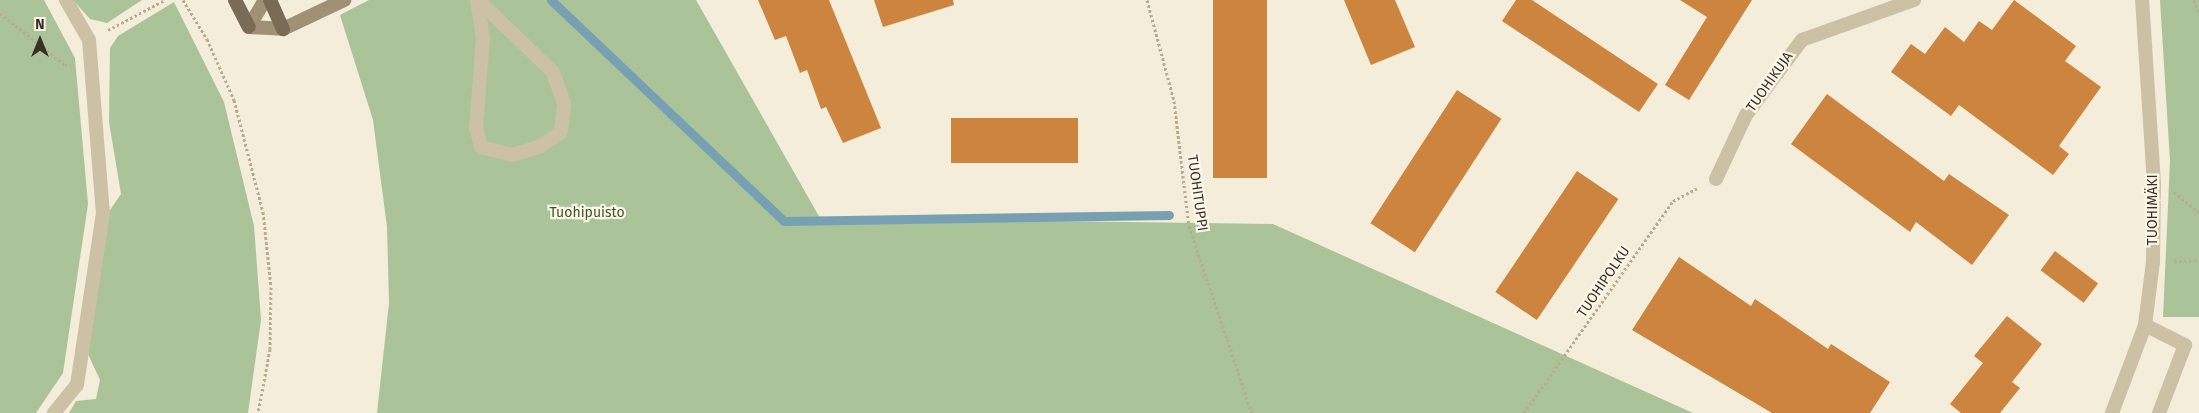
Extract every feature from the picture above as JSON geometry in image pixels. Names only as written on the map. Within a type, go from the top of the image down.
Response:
[{"type":"main road","points":[[235,0],[249,27]]},
{"type":"main road","points":[[249,27],[265,0]]},
{"type":"main road","points":[[270,0],[283,29]]},
{"type":"main road","points":[[249,27],[283,29],[344,0]]},
{"type":"street","points":[[54,413],[77,385],[102,214],[89,40],[66,0]]},
{"type":"street","points":[[478,0],[553,72],[564,103],[561,132],[541,146],[512,155],[481,147],[476,127],[483,37],[478,0]]},
{"type":"street","name":"TUOHIKUJA","points":[[1716,179],[1746,115],[1802,40],[1914,0]]},
{"type":"street","name":"TUOHIMÄKI","points":[[2112,413],[2145,326],[2153,262],[2154,184],[2142,0]]},
{"type":"street","points":[[2145,326],[2185,345],[2159,413]]},
{"type":"path","points":[[89,40],[165,0]]},
{"type":"path","points":[[182,0],[207,39],[234,100],[263,212],[271,287],[270,340],[258,413]]},
{"type":"path","name":"TUOHITUPPI","points":[[1147,0],[1174,101],[1189,226],[1252,413]]},
{"type":"path","points":[[2194,0],[2199,13]]},
{"type":"path","points":[[0,13],[65,65],[91,62]]},
{"type":"path","name":"TUOHIPOLKU","points":[[1524,413],[1673,201],[1716,179]]},
{"type":"green space","points":[[0,0],[44,0],[75,58],[88,204],[63,373],[36,413],[0,413]]},
{"type":"green space","points":[[73,0],[142,0],[107,23],[90,19]]},
{"type":"green space","name":"Tuohipuisto","points":[[369,0],[696,0],[820,218],[1273,224],[1693,413],[377,413],[389,303],[387,227],[373,120],[340,15]]},
{"type":"green space","points":[[2160,0],[2199,0],[2199,317],[2163,317],[2170,161]]},
{"type":"green space","points":[[174,2],[224,102],[254,226],[261,320],[248,413],[69,413],[76,401],[96,399],[100,380],[88,354],[108,213],[121,194],[109,122],[110,48],[118,36]]},
{"type":"building","points":[[758,0],[829,0],[881,128],[843,143],[826,107],[821,109],[807,70],[800,73],[786,36],[775,40]]},
{"type":"building","points":[[874,0],[953,0],[954,5],[883,27]]},
{"type":"building","points":[[1213,0],[1267,0],[1267,178],[1213,178]]},
{"type":"building","points":[[1344,0],[1395,0],[1415,47],[1371,65]]},
{"type":"building","points":[[1516,0],[1532,0],[1658,84],[1639,112],[1502,21]]},
{"type":"building","points":[[1680,0],[1752,0],[1689,100],[1665,85],[1707,17]]},
{"type":"building","points":[[2014,0],[2076,46],[2065,61],[2101,87],[2059,146],[2069,154],[2053,175],[1959,105],[1951,116],[1891,72],[1911,44],[1925,54],[1945,27],[1964,42],[1979,21],[1992,30]]},
{"type":"building","points":[[1457,90],[1501,119],[1415,252],[1370,223]]},
{"type":"building","points":[[1827,94],[1944,181],[1949,174],[2009,215],[1972,265],[1916,222],[1910,232],[1791,144]]},
{"type":"building","points":[[951,118],[1078,118],[1078,163],[951,163]]},
{"type":"building","points":[[1577,171],[1618,199],[1537,320],[1495,292]]},
{"type":"building","points":[[2055,251],[2098,283],[2084,303],[2041,270]]},
{"type":"building","points":[[1679,257],[1751,306],[1755,299],[1828,349],[1831,344],[1890,382],[1870,413],[1772,413],[1632,330]]},
{"type":"building","points":[[2007,316],[2042,344],[2012,382],[2020,388],[2000,413],[1961,413],[1950,404],[1983,363],[1974,356]]},
{"type":"waterway","points":[[551,0],[784,221],[1169,215]]}]
